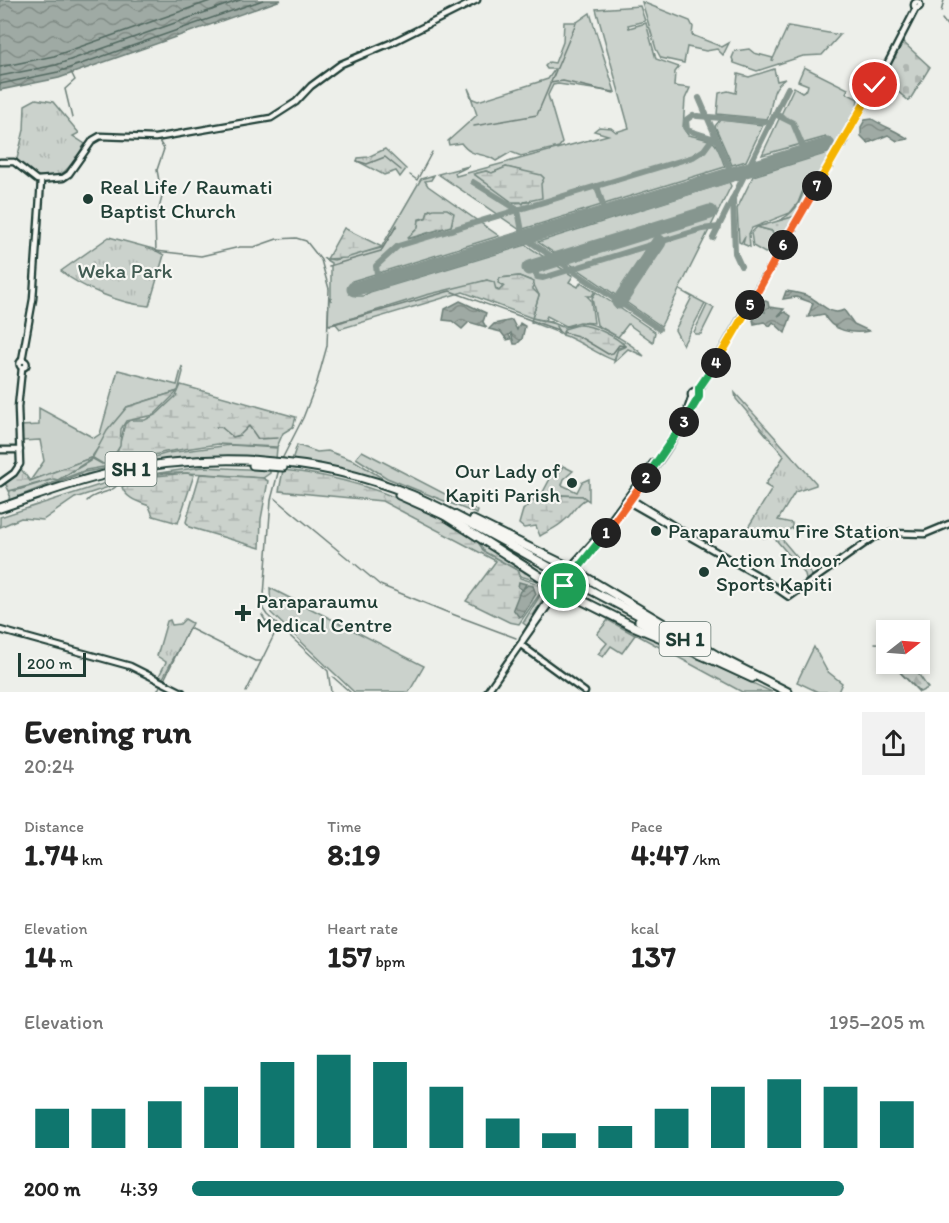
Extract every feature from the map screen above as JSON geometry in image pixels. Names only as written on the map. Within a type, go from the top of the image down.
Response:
[{"type":"highway","name":"SH 1","points":[[0,508],[106,474],[154,465],[213,459],[291,466],[356,477],[435,505],[712,660],[778,692]]},
{"type":"highway","name":"SH 1","points":[[0,513],[90,483],[135,473],[183,466],[267,463]]},
{"type":"highway","name":"SH 1","points":[[291,466],[379,488],[440,513],[552,571]]},
{"type":"highway","points":[[435,505],[489,527],[572,569],[721,658]]},
{"type":"highway","points":[[440,513],[559,588],[641,630],[712,660]]},
{"type":"highway","name":"SH 1","points":[[580,587],[788,692]]},
{"type":"main road","points":[[40,186],[69,174],[92,142],[100,136],[155,138],[271,118],[296,102],[311,86],[341,64],[400,39],[477,0]]},
{"type":"main road","points":[[487,692],[572,569],[628,500],[679,428],[694,397],[881,76],[918,3]]},
{"type":"main road","points":[[0,162],[14,162],[40,186]]},
{"type":"main road","points":[[69,174],[70,181]]},
{"type":"main road","points":[[0,483],[19,466],[18,407],[22,368],[26,365],[22,360],[33,299],[40,186]]},
{"type":"main road","points":[[0,450],[20,450]]},
{"type":"main road","points":[[628,500],[757,575],[786,597],[791,597],[808,582],[874,537],[891,533],[925,534],[949,524]]},
{"type":"main road","points":[[0,630],[130,666],[182,691]]},
{"type":"main road","points":[[521,645],[585,692]]},
{"type":"green space","points":[[642,2],[690,21],[693,27],[692,35],[722,47],[729,43],[723,55],[717,49],[706,51],[687,47],[684,63],[661,58],[656,49]]},
{"type":"green space","points":[[640,6],[645,21],[628,25],[629,28],[646,23],[656,59],[679,67],[675,72],[674,86],[690,88],[685,99],[683,128],[688,135],[714,143],[725,167],[520,230],[438,174],[469,166],[455,173],[456,176],[608,135],[594,131],[599,127],[611,128],[616,132],[629,128],[596,9]],"holes":[[[506,167],[536,175],[543,180],[529,202],[514,203],[474,174],[486,171],[492,173]]]},
{"type":"green space","points":[[590,13],[615,92],[553,85],[548,95],[562,143],[559,147],[521,156],[511,152],[496,161],[470,151],[461,143],[449,145],[448,141],[477,115],[468,88],[473,99],[478,101],[548,79],[555,69],[547,69],[545,66],[549,62],[555,63],[563,42],[564,22],[577,22]]},
{"type":"green space","points":[[788,26],[840,35],[822,55],[803,56],[757,71],[734,63],[732,58],[735,51],[749,49],[754,53],[773,58],[772,61]]},
{"type":"green space","points":[[903,42],[930,67],[909,101],[883,79]]},
{"type":"green space","points":[[804,67],[848,89],[846,93],[858,99],[857,107],[796,216],[776,222],[788,216],[796,208],[801,198],[805,185],[798,203],[790,213],[752,228],[749,234],[750,247],[743,244],[745,236],[741,243],[739,242],[737,209],[753,176],[831,152],[826,137],[762,155],[794,87],[802,92],[807,89],[808,85],[798,81]]},
{"type":"green space","points":[[774,69],[777,81],[785,79],[774,92],[767,119],[717,114],[719,93],[728,91],[736,93],[738,74],[749,77]]},
{"type":"green space","points":[[36,99],[53,102],[79,133],[73,136],[85,144],[68,168],[59,175],[46,178],[32,174],[17,159],[24,130],[25,105]]},
{"type":"green space","points":[[720,120],[763,125],[746,161],[732,165],[715,126]]},
{"type":"green space","points":[[385,149],[406,169],[400,177],[396,171],[384,175],[357,161],[358,158],[368,157]]},
{"type":"green space","points":[[506,167],[541,175],[544,178],[541,184],[542,198],[523,204],[512,202],[474,174],[486,171],[492,173]]},
{"type":"green space","points":[[434,175],[431,180],[425,181],[428,186],[499,236],[352,281],[356,296],[363,296],[526,245],[573,276],[569,282],[578,287],[581,282],[595,291],[592,296],[587,296],[591,300],[594,323],[580,322],[566,326],[547,316],[545,320],[550,321],[563,327],[586,323],[600,327],[633,346],[644,356],[628,349],[614,362],[617,350],[624,347],[623,343],[582,327],[564,330],[563,335],[548,321],[532,318],[539,295],[532,281],[519,276],[500,278],[499,283],[504,286],[499,291],[487,280],[328,325],[329,297],[331,301],[331,263],[323,258],[334,260],[381,248],[421,179]],"holes":[[[431,209],[452,223],[451,226],[413,238],[408,237],[418,228],[419,219],[428,217],[428,211]]]},
{"type":"green space","points":[[729,182],[731,186],[661,326],[538,242]]},
{"type":"green space","points":[[447,209],[454,213],[451,226],[407,239],[418,228],[419,220],[426,218],[428,211]]},
{"type":"green space","points":[[796,216],[778,247],[772,231],[757,227]]},
{"type":"green space","points":[[757,227],[772,231],[778,247],[776,251],[765,253],[753,246],[751,233]]},
{"type":"green space","points":[[344,228],[382,247],[346,258],[327,259]]},
{"type":"green space","name":"Weka Park","points":[[109,237],[153,249],[164,255],[149,306],[101,294],[61,271]]},
{"type":"green space","points":[[519,276],[534,282],[533,289],[539,295],[532,318],[463,292],[340,329],[336,324],[330,325],[426,295],[487,280],[494,282],[496,290],[499,291],[504,286],[498,283],[500,278]]},
{"type":"green space","points":[[680,290],[714,308],[701,334],[695,334],[707,305],[705,304],[683,345],[675,330],[692,297]]},
{"type":"green space","points":[[596,292],[655,332],[653,342],[628,324],[618,337],[597,325],[592,298]]},
{"type":"green space","points":[[532,318],[555,324],[559,333],[531,322]]},
{"type":"green space","points":[[578,325],[603,332],[625,346],[618,348],[614,360],[563,335],[564,329]]},
{"type":"green space","points":[[182,366],[183,372],[178,391],[127,407],[91,458],[102,464],[117,450],[115,465],[86,470],[9,500],[10,489],[15,491],[50,480],[58,480],[90,461],[90,458],[30,481],[44,461],[40,440],[22,441],[21,426],[39,425],[39,408],[94,438],[100,434],[118,370],[177,385]]},
{"type":"green space","points":[[181,385],[296,417],[293,427],[283,433],[277,447],[218,444],[165,452],[117,465],[116,457],[125,424],[130,420],[145,420],[157,414],[176,396]]},
{"type":"green space","points":[[178,391],[154,415],[126,421],[121,429],[120,446],[109,464],[103,464],[93,458],[58,480],[54,479],[9,491],[5,483],[21,469],[30,481],[93,457],[107,431],[127,407]]},
{"type":"green space","points":[[735,393],[816,483],[816,485],[795,492],[778,520],[792,523],[792,528],[779,536],[812,575],[806,580],[805,574],[772,535],[764,538],[747,529],[772,489],[765,485],[784,456],[736,399]]},
{"type":"green space","points":[[231,445],[277,448],[276,459],[214,456],[147,463],[87,474],[0,505],[84,472],[127,465],[168,453]]},
{"type":"green space","points":[[297,445],[317,452],[328,451],[355,461],[390,483],[337,468],[292,460]]},
{"type":"green space","points":[[362,451],[478,511],[477,514],[387,478],[356,458]]},
{"type":"green space","points":[[563,466],[573,471],[564,479],[562,485],[577,492],[582,482],[589,479],[589,501],[582,496],[542,494],[552,475],[556,477]]},
{"type":"green space","points":[[202,467],[270,470],[270,473],[263,478],[185,473],[159,474],[130,480],[123,478]]},
{"type":"green space","points":[[283,470],[361,486],[434,515],[480,542],[483,551],[517,570],[520,578],[539,584],[541,592],[519,624],[509,622],[466,601],[496,561],[382,501],[279,491]]},
{"type":"green space","points":[[187,473],[194,475],[178,523],[153,516],[149,506],[129,497],[122,487],[135,478]]},
{"type":"green space","points":[[200,474],[263,478],[268,481],[261,519],[260,548],[189,527],[186,522]]},
{"type":"green space","points":[[118,479],[115,485],[75,498],[43,520],[21,518],[0,527],[0,517]]},
{"type":"green space","points":[[530,494],[582,496],[586,499],[562,523],[540,536],[536,526],[524,528],[519,524],[523,510],[533,501]]},
{"type":"green space","points":[[480,542],[551,585],[527,626],[523,623],[542,592],[541,582],[520,576],[519,571],[485,552]]},
{"type":"green space","points":[[270,588],[424,666],[409,692],[354,692],[271,613]]},
{"type":"green space","points":[[582,605],[772,692],[742,692]]},
{"type":"green space","points":[[185,619],[192,623],[163,678],[159,676],[166,662],[157,656],[167,621],[170,620],[172,625],[180,624]]},
{"type":"green space","points":[[608,620],[635,635],[622,653],[611,646],[603,657],[598,654],[607,643],[597,634]]},
{"type":"green space","points":[[814,647],[827,671],[842,683],[838,692],[818,692],[797,682]]},
{"type":"green space","points":[[902,674],[918,674],[928,688],[920,692]]},
{"type":"water","points":[[0,0],[281,0],[59,78],[0,90]]},
{"type":"water","points":[[872,119],[908,139],[897,141],[888,135],[868,143],[861,136],[861,127],[865,120]]},
{"type":"water","points":[[786,291],[810,297],[830,311],[844,310],[854,324],[869,331],[850,332],[837,328],[827,320],[824,314],[808,317],[813,303],[796,297],[783,299]]},
{"type":"water","points":[[763,300],[768,302],[769,307],[784,309],[778,316],[785,312],[791,316],[785,333],[773,322],[770,326],[764,322],[754,324],[753,320],[761,311],[765,312],[761,303]]},
{"type":"water","points":[[460,301],[486,313],[483,322],[486,327],[469,322],[462,329],[452,321],[443,320],[445,309]]},
{"type":"water","points":[[512,320],[517,330],[520,323],[525,326],[522,339],[517,344],[514,344],[511,333],[509,335],[511,339],[507,340],[501,332],[489,329],[494,324]]},
{"type":"water","points":[[519,582],[526,584],[523,589],[528,585],[533,586],[536,594],[523,615],[519,617],[513,609],[520,591],[523,590],[518,587]]},
{"type":"waterway","points":[[941,12],[944,0]]},
{"type":"waterway","points":[[942,19],[949,28]]},
{"type":"waterway","points":[[474,126],[537,115],[576,23]]},
{"type":"waterway","points":[[71,72],[75,80],[65,89],[72,118]]},
{"type":"waterway","points":[[550,83],[563,81],[614,93]]},
{"type":"waterway","points":[[159,141],[164,149],[157,170],[162,197],[155,224],[156,251],[201,256],[240,247],[254,247],[277,239],[296,238],[306,241],[321,260],[329,289],[327,346],[317,382],[303,418],[281,461]]},
{"type":"waterway","points":[[410,175],[417,180],[432,152]]},
{"type":"waterway","points":[[357,161],[367,164],[385,157],[401,170]]},
{"type":"waterway","points":[[329,266],[381,251],[397,225]]},
{"type":"waterway","points":[[330,325],[450,291],[558,330]]},
{"type":"waterway","points":[[563,332],[578,336],[608,354],[613,353],[619,345],[625,346]]},
{"type":"waterway","points":[[216,427],[221,427],[233,437],[240,435],[249,426],[258,439],[278,438]]},
{"type":"waterway","points":[[279,469],[271,500],[263,609],[328,671],[331,692]]},
{"type":"waterway","points":[[87,501],[95,495],[110,491],[121,479]]},
{"type":"waterway","points":[[275,498],[351,561]]},
{"type":"waterway","points":[[354,563],[380,585],[449,613]]},
{"type":"waterway","points":[[452,614],[516,638]]},
{"type":"waterway","points":[[246,692],[274,635],[262,615]]},
{"type":"waterway","points":[[164,680],[189,628],[255,661],[261,661]]},
{"type":"waterway","points":[[902,674],[919,692]]},
{"type":"waterway","points":[[333,677],[350,692]]},
{"type":"waterway","points":[[157,692],[161,684]]},
{"type":"taxiway","points":[[713,238],[788,88]]},
{"type":"taxiway","points":[[699,98],[732,174]]},
{"type":"taxiway","points":[[775,114],[793,123],[805,152]]},
{"type":"taxiway","points":[[693,115],[686,120],[687,130],[715,139]]},
{"type":"taxiway","points":[[697,116],[771,122]]},
{"type":"taxiway","points":[[378,281],[376,266],[398,246],[693,157],[704,150],[715,135]]},
{"type":"taxiway","points":[[473,182],[518,210],[523,237],[659,329]]},
{"type":"taxiway","points":[[597,186],[605,212]]},
{"type":"taxiway","points":[[733,198],[735,253],[741,266]]},
{"type":"taxiway","points":[[534,267],[537,277],[543,278],[702,229],[719,227]]},
{"type":"runway","points":[[354,289],[828,145]]},
{"type":"runway","points":[[529,268],[710,212]]},
{"type":"runway","points":[[619,302],[659,242]]},
{"type":"place","name":"Real Life / Raumati Baptist Church","points":[[88,199]]},
{"type":"place","name":"Our Lady of Kapiti Parish","points":[[572,483]]},
{"type":"place","name":"Paraparaumu Fire Station","points":[[656,531]]},
{"type":"place","name":"Action Indoor Sports Kapiti","points":[[704,572]]},
{"type":"place","name":"Paraparaumu Medical Centre","points":[[243,613]]},
{"type":"route","points":[[564,586],[632,499],[681,427],[699,397],[699,388],[748,309],[875,85]]}]
